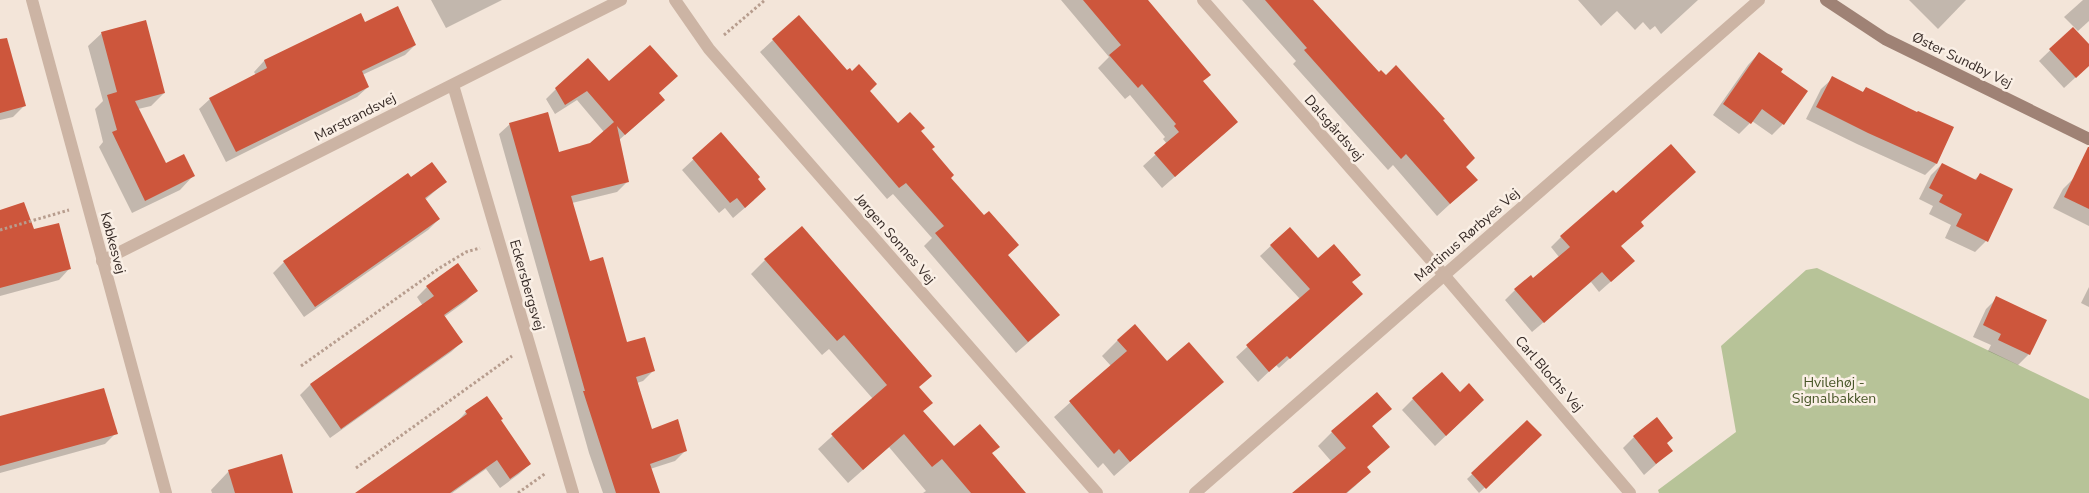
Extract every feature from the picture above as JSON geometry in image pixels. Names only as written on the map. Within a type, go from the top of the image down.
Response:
[{"type":"street","name":"Købkesvej","points":[[32,0],[166,493]]},
{"type":"street","name":"Marstrandsvej","points":[[102,260],[621,0]]},
{"type":"street","name":"Jørgen Sonnes Vej","points":[[675,0],[709,48],[1097,493]]},
{"type":"street","name":"Dalsgårdsvej","points":[[1203,0],[1444,276]]},
{"type":"street","name":"Martinus Rørbyes Vej","points":[[1195,493],[1759,0]]},
{"type":"street","name":"Øster Sundby Vej","points":[[1826,0],[1886,39],[2089,139]]},
{"type":"street","name":"Eckersbergsvej","points":[[454,85],[573,493]]},
{"type":"street","name":"Carl Blochs Vej","points":[[1444,276],[1630,493]]},
{"type":"path","points":[[709,48],[765,0]]},
{"type":"path","points":[[0,230],[59,213]]},
{"type":"path","points":[[301,366],[454,259],[466,252],[500,242]]},
{"type":"path","points":[[356,468],[529,344]]},
{"type":"path","points":[[518,493],[563,461]]},
{"type":"green space","name":"Hvilehøj - Signalbakken","points":[[1817,268],[2089,399],[2089,493],[1659,493],[1658,490],[1736,432],[1721,346],[1806,270]]},
{"type":"building","points":[[1083,0],[1148,0],[1211,75],[1203,81],[1238,122],[1175,177],[1154,153],[1179,132],[1174,126],[1176,124],[1142,84],[1138,88],[1109,55],[1121,45]]},
{"type":"building","points":[[1265,0],[1313,0],[1379,72],[1381,70],[1386,75],[1396,65],[1445,119],[1443,120],[1475,158],[1466,167],[1478,180],[1450,204],[1406,154],[1401,159],[1304,50],[1307,48]]},
{"type":"building","points":[[398,6],[416,45],[362,71],[369,87],[236,152],[209,98],[267,68],[264,60],[361,13],[365,22]]},
{"type":"building","points":[[799,15],[847,70],[850,68],[852,71],[859,64],[877,84],[870,91],[898,123],[910,112],[925,128],[921,131],[935,147],[932,149],[954,175],[951,178],[984,215],[989,211],[1019,245],[1008,255],[1060,315],[1028,342],[935,233],[944,226],[906,183],[899,188],[772,39]]},
{"type":"building","points":[[146,20],[165,93],[135,101],[166,163],[184,154],[195,176],[145,201],[112,132],[117,130],[107,95],[117,92],[101,32]]},
{"type":"building","points":[[2073,27],[2089,44],[2089,66],[2076,78],[2049,49]]},
{"type":"building","points":[[7,38],[26,106],[0,113],[0,39]]},
{"type":"building","points":[[650,45],[678,76],[659,93],[665,100],[625,135],[617,126],[629,182],[571,196],[590,261],[603,257],[627,342],[645,337],[655,371],[636,377],[652,429],[678,419],[687,451],[650,464],[660,493],[616,493],[583,391],[585,391],[509,123],[548,112],[559,152],[590,143],[614,122],[587,91],[565,105],[555,88],[588,58],[609,81]]},
{"type":"building","points":[[1759,52],[1783,69],[1781,72],[1808,91],[1784,125],[1762,109],[1751,124],[1723,104]]},
{"type":"building","points":[[1832,76],[1863,92],[1866,87],[1917,112],[1954,127],[1937,164],[1816,107]]},
{"type":"building","points":[[721,132],[760,177],[758,179],[766,189],[745,208],[737,198],[730,203],[692,158]]},
{"type":"building","points":[[1671,144],[1696,172],[1641,222],[1644,226],[1621,246],[1635,261],[1611,282],[1602,272],[1544,323],[1514,289],[1531,275],[1533,278],[1570,247],[1560,236],[1613,190],[1616,193]]},
{"type":"building","points":[[2089,147],[2089,209],[2064,197]]},
{"type":"building","points":[[432,162],[447,182],[425,198],[440,219],[315,307],[283,261],[408,173],[411,177]]},
{"type":"building","points":[[1942,163],[1976,180],[1980,173],[2013,189],[1988,242],[1956,226],[1962,214],[1939,202],[1943,195],[1929,188]]},
{"type":"building","points":[[24,202],[34,229],[59,223],[71,269],[0,288],[0,210]]},
{"type":"building","points":[[802,226],[932,376],[919,387],[933,403],[923,411],[954,446],[980,424],[1000,447],[992,453],[1026,493],[971,493],[942,459],[932,467],[904,434],[863,470],[831,434],[887,385],[844,335],[837,341],[764,259]]},
{"type":"building","points":[[1290,227],[1318,258],[1334,244],[1361,275],[1352,282],[1363,294],[1290,359],[1287,356],[1269,372],[1246,345],[1310,289],[1270,245]]},
{"type":"building","points":[[458,263],[478,291],[444,315],[463,342],[341,429],[310,384],[434,296],[426,286]]},
{"type":"building","points":[[1996,296],[2047,320],[2030,355],[1998,340],[2001,334],[1983,325]]},
{"type":"building","points":[[1135,324],[1167,361],[1189,342],[1224,382],[1130,462],[1119,449],[1114,454],[1069,401],[1127,351],[1117,340]]},
{"type":"building","points":[[1442,372],[1460,392],[1469,383],[1484,400],[1446,436],[1412,398]]},
{"type":"building","points":[[104,388],[118,434],[0,466],[0,416]]},
{"type":"building","points":[[1377,392],[1392,409],[1372,426],[1390,447],[1367,467],[1371,472],[1346,493],[1292,493],[1346,448],[1331,431]]},
{"type":"building","points":[[487,396],[531,464],[510,479],[497,460],[450,493],[355,493],[467,414],[465,411]]},
{"type":"building","points":[[1657,417],[1673,438],[1667,443],[1673,451],[1656,464],[1633,436]]},
{"type":"building","points":[[1527,420],[1542,435],[1486,489],[1471,473]]},
{"type":"building","points":[[282,454],[293,493],[235,493],[228,470]]}]
